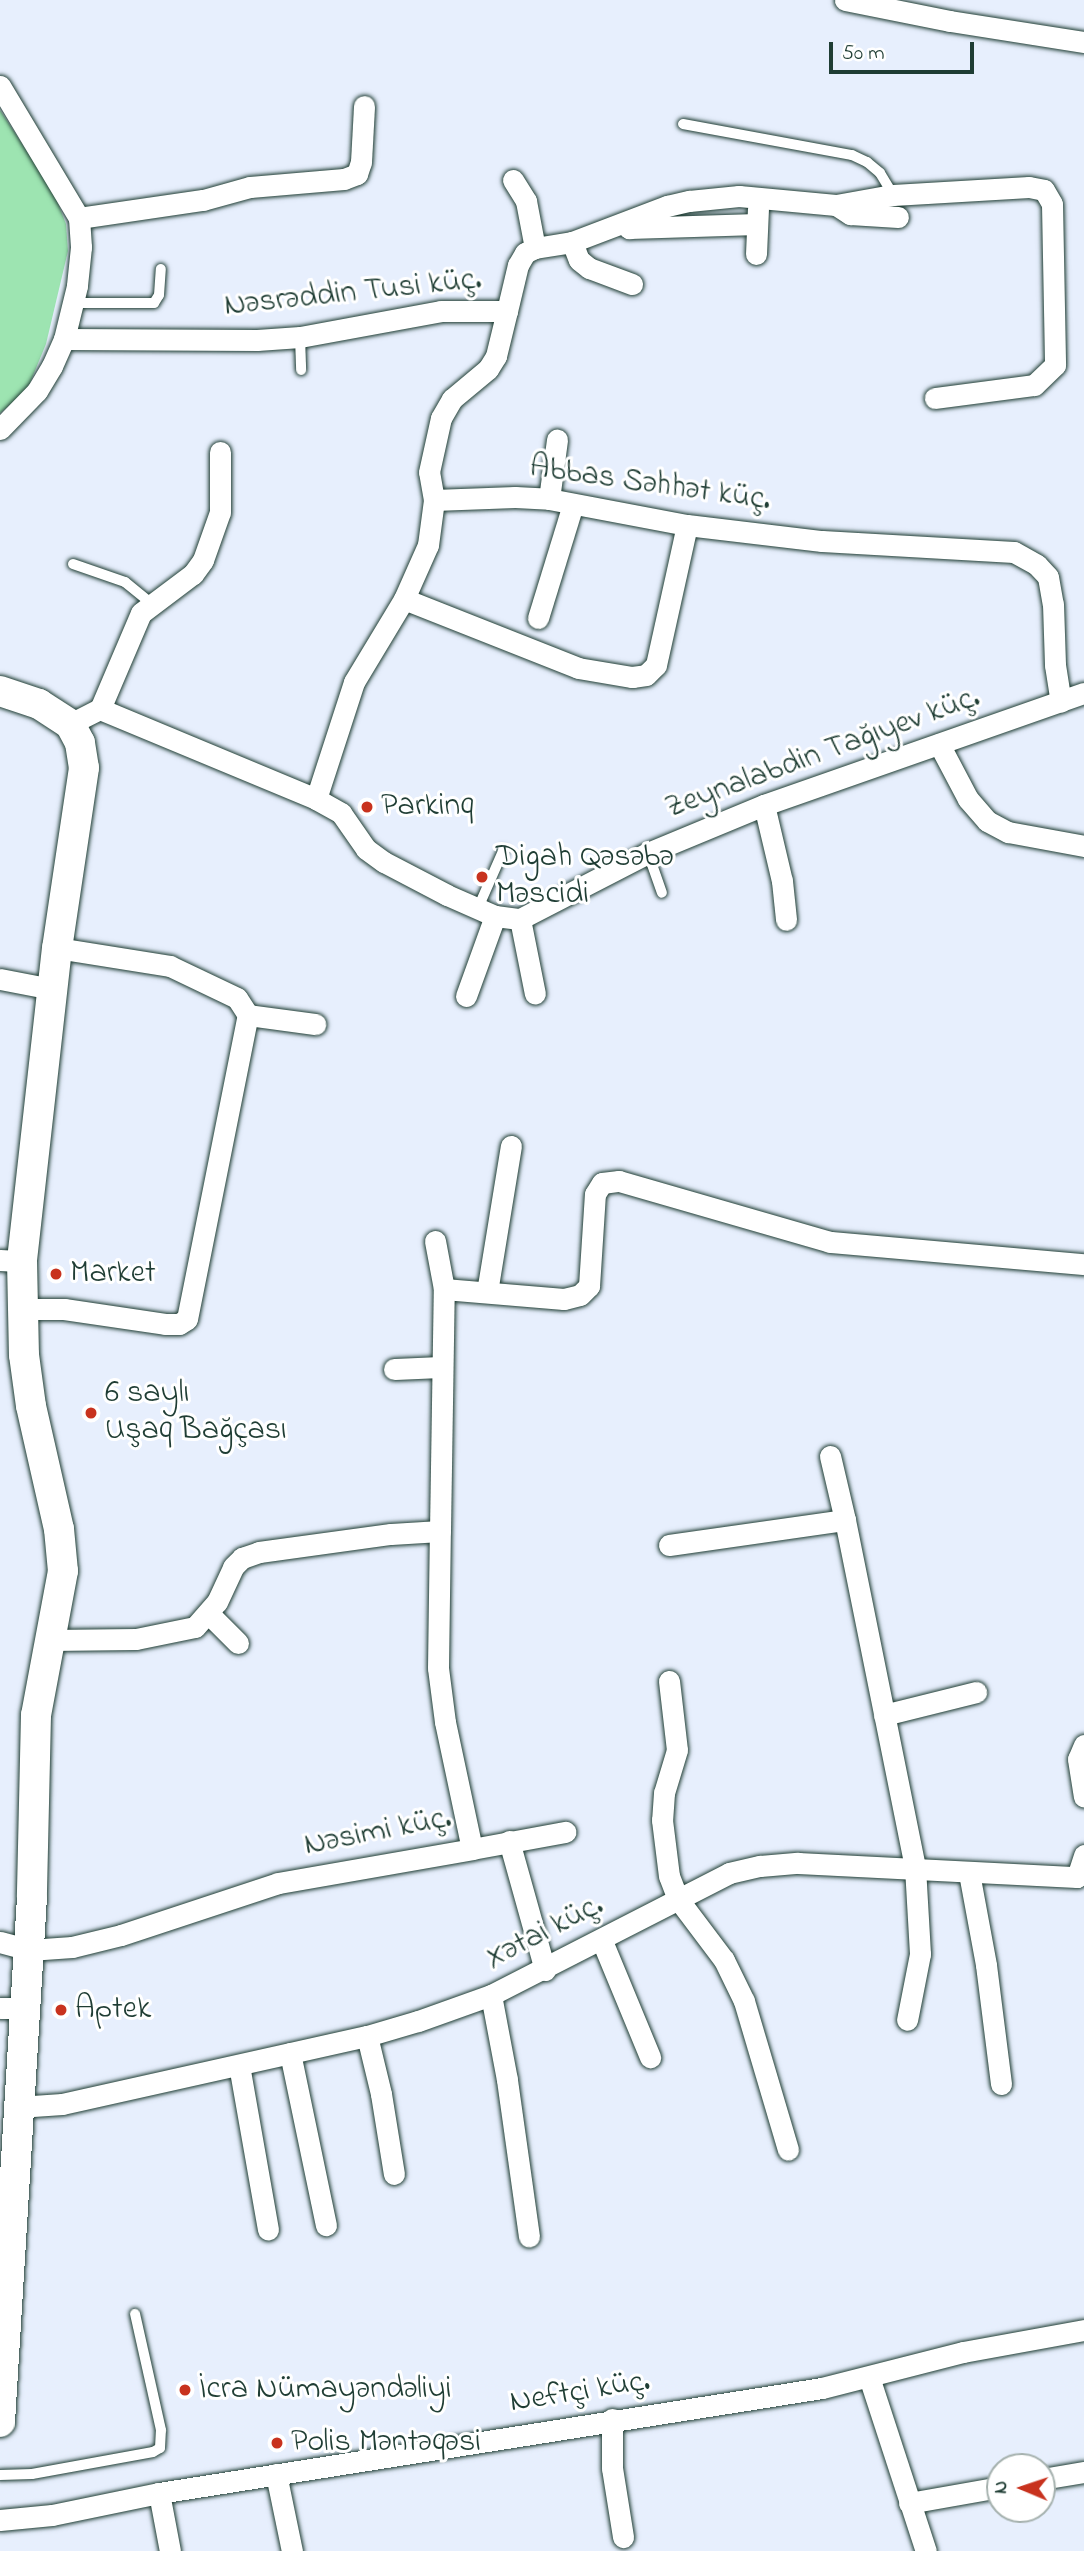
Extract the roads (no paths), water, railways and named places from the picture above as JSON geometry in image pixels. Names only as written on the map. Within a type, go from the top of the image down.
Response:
[{"type":"main road","points":[[0,691],[39,704],[70,724],[80,743],[84,768],[11,1260],[22,1309],[31,1406],[62,1547],[60,1599],[50,1640],[36,1728],[29,1950],[13,2008],[0,2422]]},
{"type":"street","points":[[845,0],[950,21],[1084,42]]},
{"type":"street","points":[[0,86],[79,218],[81,247],[73,303],[64,339],[37,391],[0,429]]},
{"type":"street","points":[[79,218],[203,200],[250,187],[344,179],[357,174],[361,162],[364,106]]},
{"type":"street","points":[[513,180],[526,201],[535,248],[572,242],[689,201],[759,197],[836,205],[893,195],[1029,187],[1044,190],[1052,204],[1055,365],[1034,385],[935,398]]},
{"type":"street","points":[[756,254],[759,197]]},
{"type":"street","points":[[836,205],[850,214],[898,217]]},
{"type":"street","points":[[624,222],[629,228],[757,224]]},
{"type":"street","points":[[572,242],[579,261],[589,268],[632,284]]},
{"type":"street","name":"Nəsrəddin Tusi küç.","points":[[64,339],[257,340],[300,337],[441,311],[507,311],[518,265],[525,253],[535,248]]},
{"type":"street","points":[[316,799],[354,682],[404,599],[428,545],[434,500],[429,472],[441,418],[452,399],[488,369],[496,356],[507,311]]},
{"type":"street","points":[[550,499],[557,440]]},
{"type":"street","points":[[70,724],[100,709],[134,623],[152,604],[193,574],[203,560],[220,512],[220,452]]},
{"type":"street","name":"Abbas Səhhət küç.","points":[[434,500],[550,499],[687,525],[822,541],[1014,552],[1037,565],[1048,577],[1053,604],[1055,665],[1061,702]]},
{"type":"street","points":[[538,618],[573,504]]},
{"type":"street","points":[[404,599],[578,668],[632,677],[646,675],[656,665],[687,525]]},
{"type":"street","name":"Zeynalabdin Tağıyev küç.","points":[[520,919],[648,853],[764,805],[1084,693]]},
{"type":"street","points":[[100,709],[316,799],[341,813],[366,849],[384,862],[486,912],[520,919],[535,994]]},
{"type":"street","points":[[939,744],[968,799],[987,821],[1008,832],[1084,846]]},
{"type":"street","points":[[764,805],[782,881],[786,920]]},
{"type":"street","points":[[466,996],[486,912]]},
{"type":"street","points":[[22,1309],[64,1309],[165,1324],[179,1324],[187,1319],[248,1014],[237,998],[170,966],[57,948]]},
{"type":"street","points":[[0,979],[52,989]]},
{"type":"street","points":[[248,1014],[315,1024]]},
{"type":"street","points":[[487,1292],[511,1146]]},
{"type":"street","points":[[444,1289],[564,1299],[580,1296],[589,1286],[595,1194],[603,1184],[619,1181],[830,1242],[1084,1264]]},
{"type":"street","name":"Nəsimi küç.","points":[[0,1942],[29,1950],[72,1947],[121,1936],[278,1883],[472,1849],[445,1722],[438,1668],[444,1289],[435,1241]]},
{"type":"street","points":[[394,1370],[442,1367]]},
{"type":"street","points":[[830,1455],[915,1867],[920,1954],[907,2020]]},
{"type":"street","points":[[669,1545],[845,1520]]},
{"type":"street","points":[[50,1640],[136,1639],[195,1627],[209,1614],[233,1567],[242,1558],[260,1552],[378,1536],[440,1531]]},
{"type":"street","points":[[209,1614],[237,1643]]},
{"type":"street","points":[[668,1681],[677,1750],[664,1793],[662,1820],[669,1876],[678,1899],[724,1960],[744,2001],[788,2150]]},
{"type":"street","points":[[884,1715],[976,1692]]},
{"type":"street","points":[[1084,1745],[1079,1759],[1084,1797]]},
{"type":"street","points":[[472,1849],[565,1832]]},
{"type":"street","points":[[509,1841],[545,1970]]},
{"type":"street","name":"Xətai küç.","points":[[10,2106],[62,2104],[367,2036],[491,1995],[602,1941],[729,1873],[760,1866],[798,1863],[1080,1877],[1084,1855]]},
{"type":"street","points":[[969,1873],[986,1965],[1002,2084]]},
{"type":"street","points":[[602,1941],[650,2057]]},
{"type":"street","points":[[491,1995],[508,2080],[528,2236]]},
{"type":"street","points":[[367,2036],[381,2094],[394,2174]]},
{"type":"street","points":[[290,2053],[326,2225]]},
{"type":"street","points":[[239,2065],[268,2229]]},
{"type":"street","name":"Neftçi küç.","points":[[0,2520],[52,2515],[159,2493],[822,2388],[963,2352],[1084,2330]]},
{"type":"street","points":[[869,2377],[926,2551]]},
{"type":"street","points":[[612,2420],[612,2468],[624,2537]]},
{"type":"street","points":[[1056,2477],[1084,2472]]},
{"type":"street","points":[[276,2474],[292,2551]]},
{"type":"street","points":[[909,2503],[986,2489]]},
{"type":"street","points":[[159,2493],[170,2551]]},
{"type":"lane","points":[[683,124],[852,155],[867,162],[880,173],[893,195]]},
{"type":"lane","points":[[73,303],[154,303],[159,295],[161,269]]},
{"type":"lane","points":[[300,337],[301,370]]},
{"type":"lane","points":[[73,564],[125,582],[152,604]]},
{"type":"lane","points":[[486,912],[503,851]]},
{"type":"lane","points":[[648,853],[662,893]]},
{"type":"lane","points":[[0,2474],[32,2474],[153,2452],[160,2448],[161,2430],[135,2314]]},
{"type":"place","name":"Parkinq","points":[[367,807]]},
{"type":"place","name":"Digah Qəsəbə Məscidi","points":[[482,877]]},
{"type":"place","name":"Market","points":[[56,1274]]},
{"type":"place","name":"6 saylı Uşaq Bağçası","points":[[91,1413]]},
{"type":"place","name":"Aptek","points":[[61,2010]]},
{"type":"place","name":"İcra Nümayəndəliyi","points":[[185,2390]]},
{"type":"place","name":"Polis Məntəqəsi","points":[[277,2443]]}]
